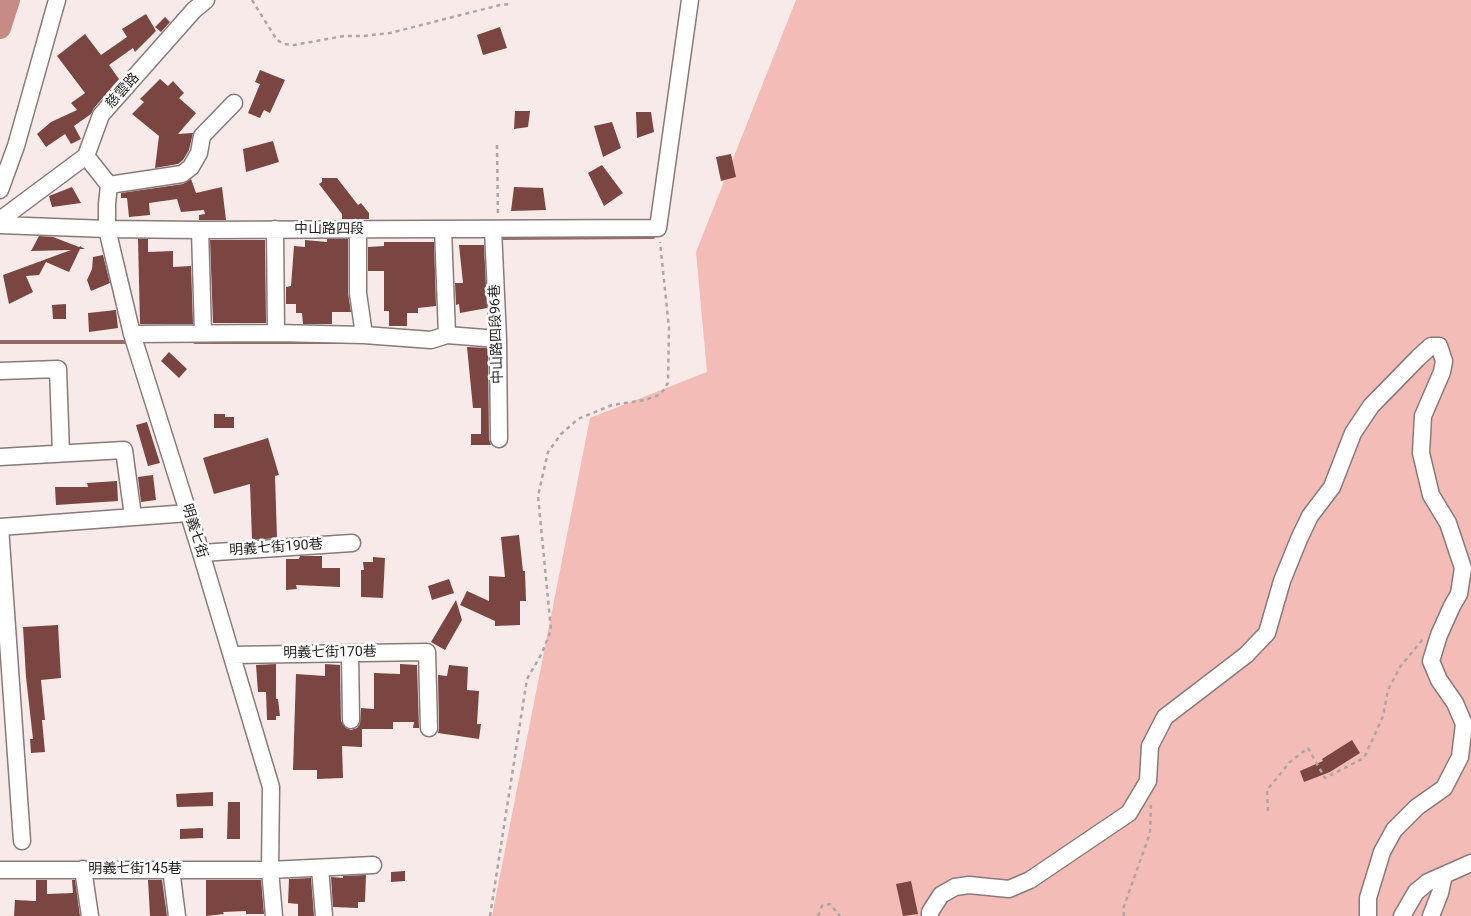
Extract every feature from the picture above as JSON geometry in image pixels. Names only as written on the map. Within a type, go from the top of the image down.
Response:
[{"type":"street","points":[[0,190],[16,146],[57,0]]},
{"type":"street","name":"慈雲路","points":[[86,156],[101,114],[194,10],[206,0]]},
{"type":"street","points":[[658,228],[690,0]]},
{"type":"street","points":[[0,220],[86,156],[109,185],[182,174],[191,167],[199,153],[202,136],[234,103]]},
{"type":"street","name":"明義七街","points":[[109,185],[106,204],[107,230],[133,339],[201,553],[271,787],[270,870],[274,916]]},
{"type":"street","name":"中山路四段","points":[[0,225],[107,230],[658,228]]},
{"type":"street","points":[[275,229],[276,333]]},
{"type":"street","points":[[358,229],[358,293],[364,335]]},
{"type":"street","points":[[443,229],[447,335]]},
{"type":"street","name":"中山路四段96巷","points":[[495,229],[499,439]]},
{"type":"street","points":[[200,230],[203,333]]},
{"type":"street","points":[[133,339],[203,333],[276,333],[364,335],[431,340],[447,335],[498,339]]},
{"type":"street","points":[[930,916],[930,912],[940,895],[955,887],[969,885],[1009,888],[1030,880],[1129,813],[1148,781],[1150,746],[1165,717],[1246,655],[1267,633],[1282,581],[1299,539],[1310,516],[1332,486],[1353,434],[1371,406],[1418,358],[1432,346],[1439,346],[1444,361],[1442,372],[1423,416],[1421,454],[1431,496],[1448,523],[1463,568],[1459,594],[1439,634],[1431,661],[1439,680],[1455,702],[1464,724],[1460,756],[1444,788],[1417,807],[1394,830],[1382,852],[1368,898],[1368,916]]},
{"type":"street","points":[[0,371],[58,369],[61,453]]},
{"type":"street","points":[[0,457],[124,450],[133,516]]},
{"type":"street","points":[[22,842],[0,527],[188,513]]},
{"type":"street","name":"明義七街190巷","points":[[201,553],[352,543]]},
{"type":"street","name":"明義七街170巷","points":[[232,655],[427,652],[428,728]]},
{"type":"street","points":[[350,653],[352,720]]},
{"type":"street","points":[[1402,916],[1416,892],[1428,882],[1471,863]]},
{"type":"street","name":"明義七街145巷","points":[[0,870],[270,870],[373,865]]},
{"type":"street","points":[[320,868],[324,916]]},
{"type":"street","points":[[83,869],[90,916]]},
{"type":"street","points":[[171,869],[177,916]]},
{"type":"street","points":[[1431,916],[1440,893],[1444,875]]},
{"type":"path","points":[[252,0],[278,40],[284,44],[294,45],[344,36],[390,33],[500,5],[511,4]]},
{"type":"path","points":[[495,229],[497,145]]},
{"type":"path","points":[[490,916],[527,679],[542,653],[551,630],[538,496],[548,452],[561,434],[578,420],[612,405],[645,400],[661,394],[668,383],[669,328],[658,228]]},
{"type":"path","points":[[1268,811],[1267,790],[1290,762],[1308,748],[1325,778],[1364,758],[1383,716],[1388,690],[1400,667],[1427,633]]},
{"type":"path","points":[[1124,916],[1123,909],[1150,833],[1152,807],[1148,781]]},
{"type":"path","points":[[818,916],[822,906],[830,904],[840,916]]},
{"type":"shaded area","points":[[796,0],[1471,0],[1471,916],[492,916],[590,418],[707,372],[696,252]]},
{"type":"building","points":[[146,14],[156,31],[135,52],[133,48],[109,65],[119,79],[91,114],[74,126],[81,139],[71,144],[65,134],[46,147],[37,134],[51,122],[77,110],[71,103],[85,93],[57,56],[85,34],[101,55],[127,37],[122,29]]},
{"type":"building","points":[[165,17],[170,22],[161,32],[155,27]]},
{"type":"building","points":[[500,27],[507,48],[483,55],[477,35]]},
{"type":"building","points":[[260,70],[285,80],[270,113],[264,110],[260,118],[248,113],[260,84],[255,82]]},
{"type":"building","points":[[160,79],[168,86],[173,81],[184,93],[179,98],[196,113],[178,134],[193,133],[189,150],[183,160],[178,164],[155,168],[159,136],[132,114],[144,102],[140,99]]},
{"type":"building","points":[[515,111],[530,111],[528,127],[514,129]]},
{"type":"building","points":[[636,112],[651,112],[654,132],[637,138]]},
{"type":"building","points":[[612,122],[621,148],[603,157],[594,126]]},
{"type":"building","points":[[273,141],[279,162],[246,172],[243,149]]},
{"type":"building","points":[[731,154],[736,177],[721,181],[716,157]]},
{"type":"building","points":[[602,165],[623,193],[604,206],[588,173]]},
{"type":"building","points":[[322,178],[337,178],[358,205],[361,203],[369,213],[369,219],[342,219],[342,214],[319,184],[322,182]]},
{"type":"building","points":[[191,179],[196,193],[222,187],[226,220],[199,220],[199,215],[205,214],[204,210],[181,212],[177,199],[149,203],[150,215],[129,217],[127,198],[121,198],[121,193],[183,184]]},
{"type":"building","points":[[72,187],[81,203],[52,207],[49,196]]},
{"type":"building","points":[[514,187],[543,188],[546,210],[511,211]]},
{"type":"building","points":[[39,236],[53,237],[85,249],[80,249],[69,272],[46,262],[39,275],[26,276],[33,292],[9,304],[3,275],[71,250],[31,251]]},
{"type":"building","points":[[138,239],[148,239],[148,252],[173,251],[173,267],[191,266],[193,324],[140,324]]},
{"type":"building","points":[[327,239],[348,239],[348,293],[351,312],[332,312],[332,324],[303,324],[302,313],[296,313],[296,304],[286,304],[286,287],[291,286],[294,246],[305,247],[305,240],[327,242]]},
{"type":"building","points":[[210,240],[265,240],[266,323],[213,323]]},
{"type":"building","points":[[384,242],[434,242],[436,306],[418,308],[418,313],[407,313],[407,326],[389,326],[389,311],[384,311],[384,271],[368,271],[368,247],[384,246]]},
{"type":"building","points":[[459,245],[484,245],[487,308],[460,313],[459,304],[456,305],[455,283],[463,283]]},
{"type":"building","points":[[103,255],[110,283],[91,291],[87,280],[92,269],[93,257]]},
{"type":"building","points":[[66,304],[66,319],[53,319],[52,305]]},
{"type":"building","points":[[116,310],[118,328],[89,332],[88,313]]},
{"type":"building","points":[[467,347],[488,348],[489,439],[491,445],[471,445],[471,434],[481,434],[481,408],[473,408]]},
{"type":"building","points":[[169,352],[187,369],[179,378],[161,361]]},
{"type":"building","points":[[214,414],[225,414],[225,417],[234,417],[234,428],[214,428]]},
{"type":"building","points":[[147,422],[160,463],[148,466],[136,425]]},
{"type":"building","points":[[268,438],[279,475],[275,476],[277,538],[252,540],[250,484],[214,494],[203,458]]},
{"type":"building","points":[[153,475],[156,500],[141,502],[138,477]]},
{"type":"building","points":[[117,481],[118,501],[56,505],[55,487],[88,487],[87,483]]},
{"type":"building","points":[[519,535],[523,571],[525,571],[526,601],[520,601],[520,625],[495,626],[495,621],[460,605],[467,591],[489,601],[489,576],[505,577],[501,537]]},
{"type":"building","points":[[300,556],[322,556],[322,568],[340,568],[340,587],[296,585],[297,589],[286,590],[286,559],[299,559]]},
{"type":"building","points":[[373,557],[385,558],[383,598],[361,597],[361,570],[364,570],[363,562],[373,562]]},
{"type":"building","points":[[449,579],[454,593],[432,600],[428,586]]},
{"type":"building","points":[[456,600],[462,620],[445,650],[431,642]]},
{"type":"building","points":[[58,625],[61,678],[41,680],[45,720],[42,720],[45,752],[31,753],[30,739],[33,739],[23,627]]},
{"type":"building","points":[[276,664],[276,699],[278,699],[280,716],[276,716],[276,720],[267,720],[266,692],[258,692],[256,665]]},
{"type":"building","points":[[325,664],[340,665],[341,721],[346,728],[351,730],[357,728],[360,724],[361,708],[374,709],[374,673],[400,674],[400,664],[417,665],[419,728],[413,728],[414,722],[393,722],[393,729],[362,729],[362,747],[342,746],[343,778],[317,779],[317,770],[293,770],[296,674],[325,676]]},
{"type":"building","points":[[449,665],[468,667],[467,690],[479,691],[477,724],[481,724],[479,739],[438,733],[438,675],[447,676]]},
{"type":"building","points":[[1352,740],[1360,753],[1330,772],[1304,782],[1300,771],[1323,761],[1322,759]]},
{"type":"building","points":[[213,792],[213,806],[177,807],[176,794]]},
{"type":"building","points":[[228,802],[240,802],[240,839],[227,839]]},
{"type":"building","points":[[203,828],[203,838],[180,839],[180,829]]},
{"type":"building","points":[[405,871],[405,881],[391,882],[391,872]]},
{"type":"building","points":[[366,875],[365,902],[358,902],[358,908],[333,907],[331,877],[343,878],[343,876]]},
{"type":"building","points":[[311,878],[314,916],[298,916],[298,904],[288,903],[289,879]]},
{"type":"building","points":[[36,880],[47,880],[47,894],[73,893],[72,880],[75,880],[80,916],[14,916],[15,900],[36,901]]},
{"type":"building","points":[[148,880],[162,880],[167,916],[150,916]]},
{"type":"building","points":[[206,880],[261,880],[264,914],[246,914],[246,911],[223,912],[224,914],[206,916]]},
{"type":"building","points":[[911,881],[918,914],[903,916],[896,884]]},
{"type":"waterway","points":[[0,28],[9,0]]},
{"type":"waterway","points":[[499,239],[653,237]]},
{"type":"waterway","points":[[0,342],[130,342]]},
{"type":"waterway","points":[[195,342],[338,342]]}]
